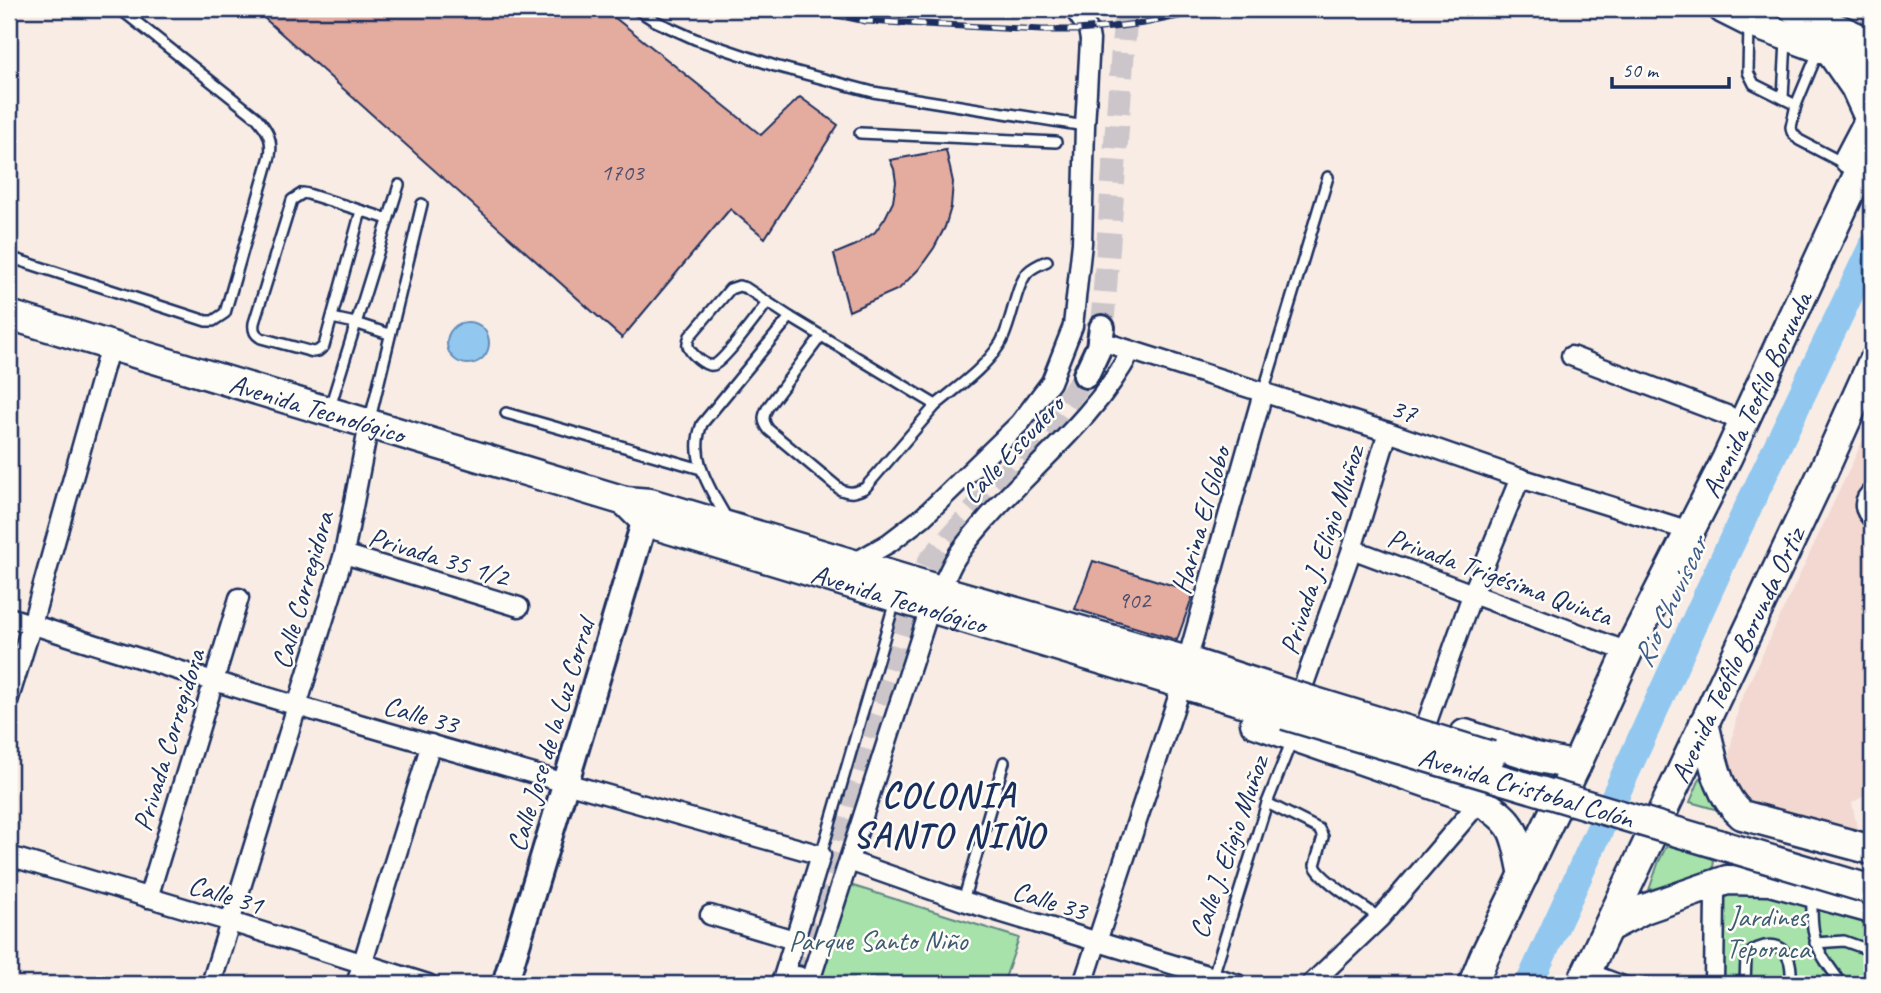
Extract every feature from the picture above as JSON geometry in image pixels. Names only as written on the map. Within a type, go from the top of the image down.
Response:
[{"type":"main road","points":[[1723,9],[1749,22],[1872,67]]},
{"type":"main road","points":[[1794,9],[1869,40]]},
{"type":"main road","points":[[1707,498],[1709,467],[1729,415],[1815,239],[1846,164],[1871,126],[1854,87],[1825,49]]},
{"type":"main road","name":"Avenida Teofilo Borunda","points":[[1473,984],[1629,652],[1727,458],[1871,126]]},
{"type":"main road","name":"Avenida Tecnológico","points":[[9,315],[738,540],[896,598],[935,599]]},
{"type":"main road","name":"Calle Escudero","points":[[1086,375],[1102,335]]},
{"type":"main road","name":"Avenida Teófilo Borunda Ortiz","points":[[1585,976],[1824,470],[1869,382]]},
{"type":"main road","name":"Calle Jose de la Luz Corral","points":[[505,984],[566,783],[640,509]]},
{"type":"main road","name":"Avenida Tecnológico","points":[[738,540],[854,563],[935,599],[1191,675]]},
{"type":"main road","name":"Avenida Cristobal Colón","points":[[1191,675],[1872,890]]},
{"type":"main road","points":[[1294,707],[1427,722],[1536,757],[1576,766]]},
{"type":"main road","points":[[1294,707],[1494,809],[1514,830],[1524,875]]},
{"type":"main road","name":"Avenida Cristobal Colón","points":[[1294,707],[1872,872]]},
{"type":"main road","points":[[1704,723],[1717,775],[1728,801],[1742,815],[1872,850]]},
{"type":"main road","points":[[1609,927],[1644,909],[1727,880],[1770,881],[1872,909]]},
{"type":"street","points":[[854,563],[889,543],[923,517],[1020,423],[1051,382],[1073,326],[1082,243],[1090,40],[1088,29],[1074,9]]},
{"type":"street","name":"37","points":[[1102,335],[1130,351],[1690,531]]},
{"type":"street","points":[[9,698],[110,346]]},
{"type":"street","name":"Calle Escudero","points":[[796,983],[849,861],[935,599],[954,561],[1003,501],[1079,423],[1121,369],[1130,351]]},
{"type":"street","points":[[1571,356],[1729,415]]},
{"type":"street","name":"Harina El Globo","points":[[1083,984],[1191,675],[1263,393]]},
{"type":"street","name":"Calle Corregidora","points":[[211,984],[344,554],[369,424]]},
{"type":"street","name":"Privada J. Eligio Muñoz","points":[[1294,707],[1352,549],[1388,432]]},
{"type":"street","points":[[1427,722],[1472,595],[1520,478]]},
{"type":"street","name":"Privada Trigésima Quinta","points":[[1352,549],[1629,652]]},
{"type":"street","name":"Privada 35 1/2","points":[[344,554],[519,607]]},
{"type":"street","name":"Privada Corregidora","points":[[148,898],[239,598]]},
{"type":"street","name":"Calle 33","points":[[9,617],[297,705],[821,855]]},
{"type":"street","points":[[356,984],[431,744]]},
{"type":"street","points":[[1311,984],[1380,918],[1480,801]]},
{"type":"street","points":[[796,983],[794,940],[821,855]]},
{"type":"street","name":"Calle 31","points":[[9,856],[428,984]]},
{"type":"street","name":"Calle 33","points":[[849,861],[963,901],[1237,984]]},
{"type":"street","points":[[1714,984],[1715,895],[1718,883]]},
{"type":"street","points":[[710,915],[794,940]]},
{"type":"lane","points":[[9,257],[206,321],[213,321],[225,313],[270,156],[271,141],[268,132],[256,117],[120,9]]},
{"type":"lane","points":[[636,9],[695,39],[775,66],[860,89],[1085,126]]},
{"type":"lane","points":[[1749,22],[1748,64],[1751,78],[1754,83],[1796,105]]},
{"type":"lane","points":[[1783,98],[1786,36]]},
{"type":"lane","points":[[1825,49],[1796,105],[1791,127],[1795,137],[1846,164]]},
{"type":"lane","points":[[860,133],[1056,142]]},
{"type":"lane","points":[[1263,393],[1328,177]]},
{"type":"lane","points":[[329,412],[399,185]]},
{"type":"lane","points":[[361,211],[324,346],[313,352],[261,338],[256,334],[253,329],[292,200],[298,195],[308,194],[388,219]]},
{"type":"lane","name":"Calle Corregidora","points":[[369,424],[422,204]]},
{"type":"lane","points":[[821,336],[768,407],[763,415],[764,424],[841,490],[856,492],[865,488],[936,405],[966,381],[994,353],[1007,332],[1024,277],[1033,268],[1047,261]]},
{"type":"lane","points":[[767,303],[719,363],[708,365],[688,348],[690,336],[730,289],[739,286],[936,405]]},
{"type":"lane","points":[[738,540],[701,469],[696,442],[702,424],[790,317]]},
{"type":"lane","points":[[332,318],[389,334]]},
{"type":"lane","points":[[506,413],[701,469]]},
{"type":"lane","points":[[1872,486],[1860,503],[1864,516],[1872,524]]},
{"type":"lane","points":[[821,855],[896,598]]},
{"type":"lane","name":"Calle J. Eligio Muñoz","points":[[1213,976],[1294,707]]},
{"type":"lane","points":[[963,901],[1004,762]]},
{"type":"lane","points":[[1267,803],[1318,829],[1323,837],[1315,869],[1380,918]]},
{"type":"lane","points":[[1812,893],[1811,923],[1815,943],[1842,984]]},
{"type":"lane","points":[[1815,943],[1844,941],[1872,951]]},
{"type":"lane","points":[[1745,984],[1746,956],[1754,948],[1772,945],[1789,958],[1791,984]]},
{"type":"lane","points":[[1585,976],[1652,984]]},
{"type":"shaded area","points":[[1872,421],[1872,791],[1852,803],[1857,828],[1852,836],[1739,802],[1730,774],[1730,751],[1739,704]]},
{"type":"green space","points":[[1715,743],[1729,813],[1690,802]]},
{"type":"green space","points":[[1667,845],[1714,856],[1713,872],[1695,883],[1682,881],[1649,890]]},
{"type":"green space","name":"Jardines Teporaca","points":[[1725,878],[1872,910],[1872,984],[1716,984]]},
{"type":"green space","name":"Parque Santo Niño","points":[[850,885],[1019,938],[1003,984],[817,984]]},
{"type":"water","points":[[468,322],[483,328],[489,343],[483,358],[468,364],[453,358],[447,343],[453,328]]},
{"type":"building","points":[[254,9],[604,9],[761,135],[800,97],[838,125],[765,238],[730,209],[622,338]]},
{"type":"building","points":[[946,150],[953,182],[951,207],[945,227],[934,248],[919,269],[899,289],[849,311],[834,254],[856,245],[875,232],[885,218],[893,202],[896,182],[890,160]]},
{"type":"building","points":[[1093,561],[1194,592],[1177,640],[1075,609]]},
{"type":"waterway","name":"Rio Chuviscar","points":[[1529,984],[1724,558],[1872,247]]},
{"type":"tunnel","points":[[1102,328],[1126,9]]},
{"type":"tunnel","points":[[797,979],[900,631],[915,592],[930,561],[1041,436],[1086,375]]},
{"type":"railway","points":[[809,9],[866,21],[1042,30],[1112,27],[1212,9]]},
{"type":"district","name":"COLONIA SANTO NIÑO","points":[[949,815]]}]
